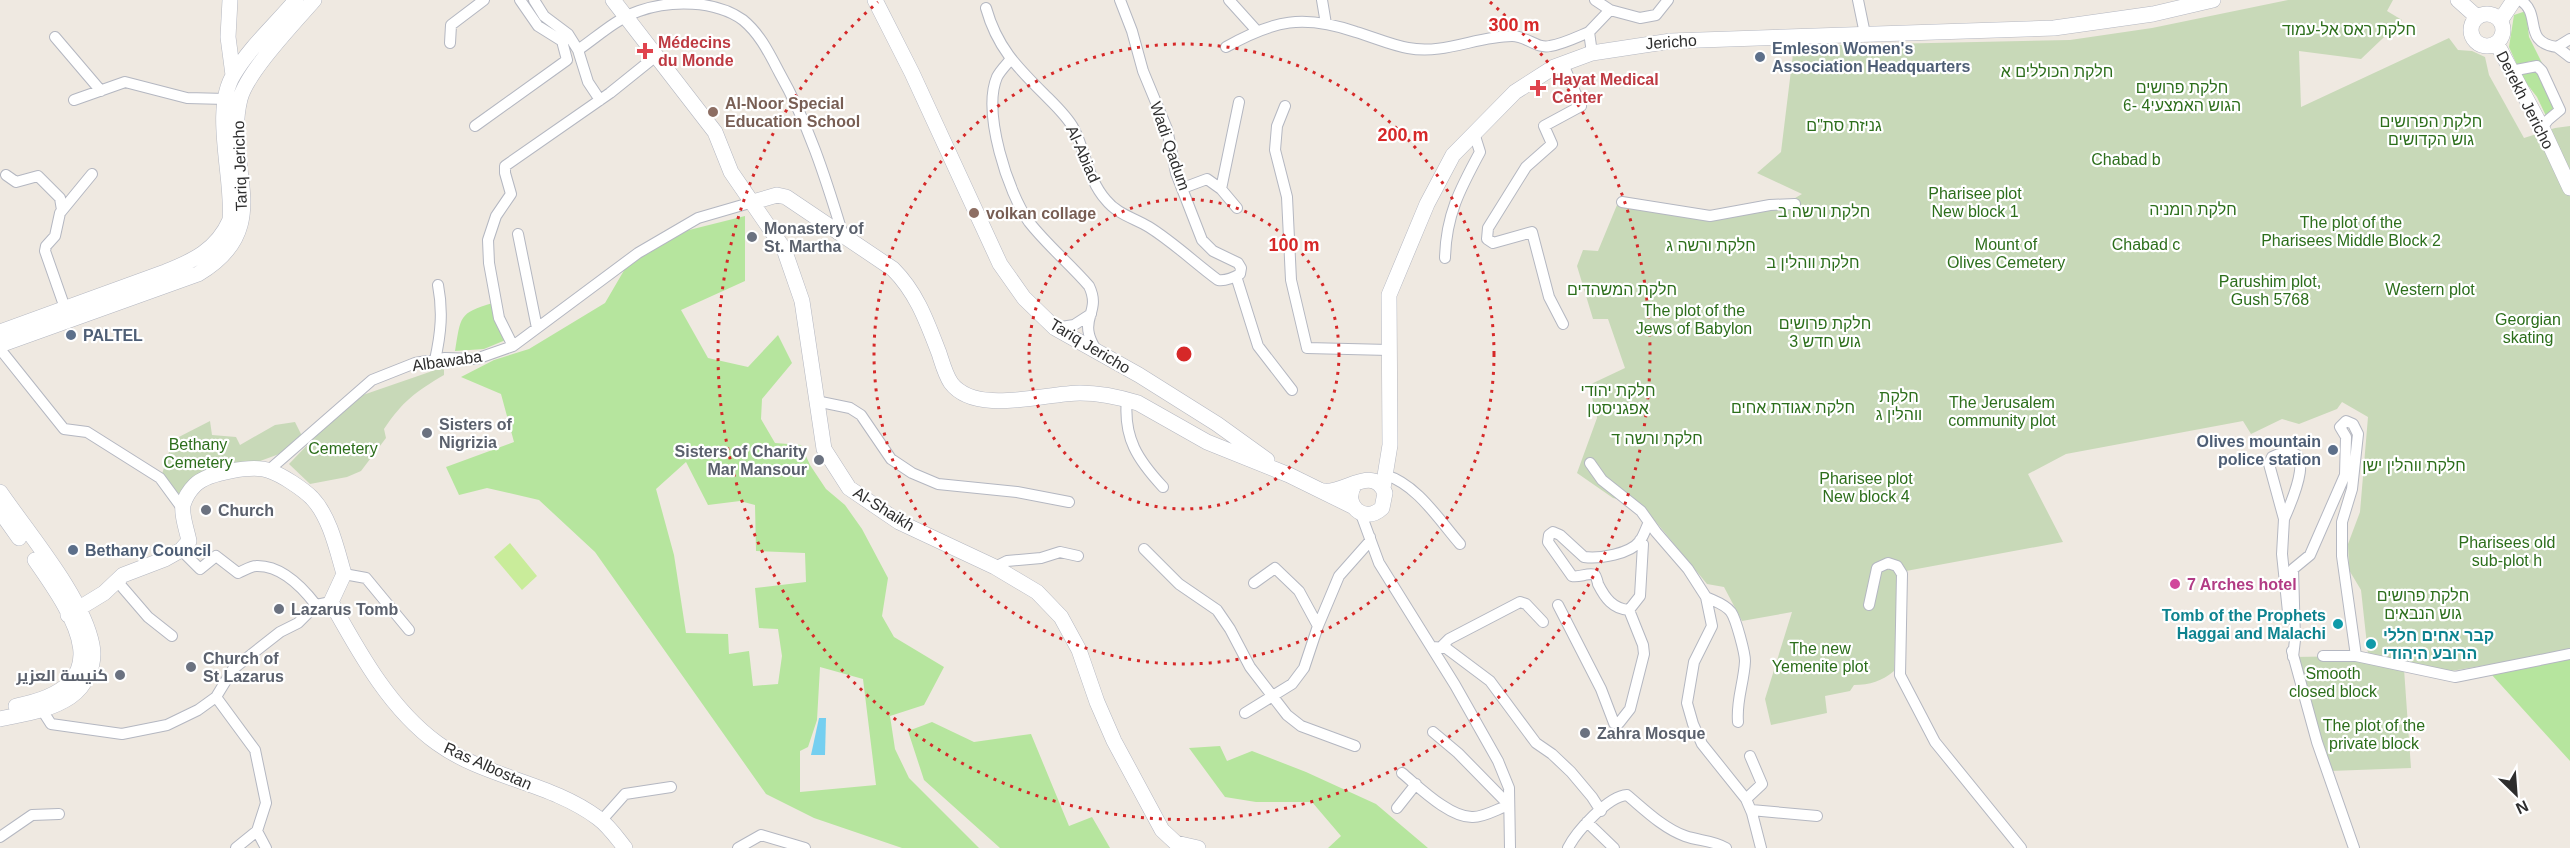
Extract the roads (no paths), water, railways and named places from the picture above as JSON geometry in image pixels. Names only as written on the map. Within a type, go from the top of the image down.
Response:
[{"type":"main road","points":[[230,0],[228,37],[233,75]]},
{"type":"main road","name":"Tariq Jericho","points":[[0,347],[198,274],[214,264],[229,249],[241,230],[243,208],[236,122],[240,99],[254,60],[296,0]]},
{"type":"main road","name":"Tariq Jericho","points":[[0,332],[192,262],[213,247],[224,234],[230,220],[224,125],[226,99],[233,75],[254,60],[314,0]]},
{"type":"main road","name":"Al-Shaikh","points":[[613,0],[715,132],[731,172],[783,249],[802,301],[824,448],[849,488],[899,522],[995,567],[1036,592],[1060,617],[1079,650],[1097,702],[1114,741],[1162,830],[1176,843],[1198,848]]},
{"type":"main road","name":"Tariq Jericho","points":[[874,0],[912,73],[1000,264],[1024,298],[1055,328],[1076,342],[1139,375],[1217,424],[1288,475]]},
{"type":"main road","name":"Jericho","points":[[1384,481],[1390,458],[1389,295],[1427,204],[1453,155],[1474,133],[1515,92],[1563,64],[1592,53],[1671,41],[2054,28],[2153,14],[2213,0]]},
{"type":"main road","points":[[2458,0],[2477,17]]},
{"type":"main road","points":[[2500,21],[2487,14],[2477,17],[2471,24],[2472,38],[2480,46],[2497,44],[2503,35],[2500,21],[2514,0]]},
{"type":"main road","name":"Derekh Jericho","points":[[2497,44],[2542,128],[2570,188]]},
{"type":"main road","points":[[753,202],[777,195],[786,196],[842,232],[893,269],[906,282],[923,314],[952,383],[964,393],[985,400],[1000,401],[1079,393],[1111,395],[1138,403],[1207,442],[1288,475],[1316,490],[1357,510],[1372,514],[1378,512],[1385,498],[1384,481],[1360,482],[1328,492],[1316,490]]},
{"type":"main road","name":"Jericho","points":[[1360,482],[1377,470],[1383,458],[1390,430]]},
{"type":"main road","points":[[73,612],[104,594],[123,575],[181,550],[189,541],[182,508],[186,496],[195,484],[207,477],[244,469],[269,470],[296,485],[313,499],[327,522],[344,574],[324,604]]},
{"type":"main road","points":[[1357,510],[1350,495],[1360,482]]},
{"type":"main road","points":[[0,492],[60,578],[73,612],[82,654],[81,666],[67,686],[43,698],[0,709]]},
{"type":"main road","points":[[0,511],[73,612],[93,647],[91,670],[83,684],[72,696],[42,710],[0,720]]},
{"type":"main road","name":"Ras Albostan","points":[[324,604],[409,719],[438,743],[478,765],[558,795],[602,821],[625,848]]},
{"type":"street","points":[[450,43],[451,25],[484,0]]},
{"type":"street","points":[[475,126],[567,60],[562,41],[538,26],[520,0]]},
{"type":"street","points":[[534,0],[544,16],[568,34],[578,50],[588,82],[600,100]]},
{"type":"street","name":"Wadi Qadum","points":[[1120,0],[1132,31],[1143,71],[1167,129],[1176,173],[1205,246],[1238,263],[1241,268],[1238,275]]},
{"type":"street","points":[[1229,0],[1257,31]]},
{"type":"street","points":[[1322,0],[1326,24]]},
{"type":"street","points":[[1595,0],[1610,10],[1640,18],[1656,15],[1668,0]]},
{"type":"street","points":[[1858,0],[1865,33]]},
{"type":"street","points":[[2520,0],[2530,10],[2535,36],[2543,44],[2557,47],[2570,57]]},
{"type":"street","points":[[578,50],[625,17],[657,5],[690,1],[720,8],[742,19],[762,40],[794,97],[818,154],[842,232]]},
{"type":"street","name":"Al-Abiad","points":[[986,8],[993,33],[1011,59],[1068,120],[1094,180],[1111,206],[1150,228],[1218,280],[1224,281],[1238,275]]},
{"type":"street","points":[[1226,47],[1273,25],[1299,20],[1326,24],[1410,49],[1432,50],[1481,39],[1513,36],[1528,39],[1538,46],[1551,46],[1589,32],[1610,10]]},
{"type":"street","points":[[1589,32],[1592,53]]},
{"type":"street","points":[[55,37],[101,91]]},
{"type":"street","points":[[2557,47],[2570,39]]},
{"type":"street","points":[[513,346],[499,318],[489,263],[488,240],[496,216],[511,194],[504,173],[506,166],[600,100],[656,56]]},
{"type":"street","points":[[1011,59],[997,76],[993,90],[994,118],[1006,177],[1029,222],[1089,286],[1094,296],[1089,335],[1098,353]]},
{"type":"street","points":[[1563,64],[1581,106],[1544,126],[1552,144],[1526,167],[1488,228],[1487,239],[1493,243],[1532,232],[1549,297],[1563,324]]},
{"type":"street","points":[[2511,71],[2537,66],[2542,71],[2560,110],[2542,128]]},
{"type":"street","points":[[74,100],[125,82],[187,98],[226,99]]},
{"type":"street","points":[[1221,189],[1239,102]]},
{"type":"street","points":[[1285,106],[1277,126],[1275,150],[1287,197],[1291,280],[1308,348],[1389,350]]},
{"type":"street","points":[[1445,258],[1445,233],[1455,197],[1480,152],[1474,133]]},
{"type":"street","points":[[62,210],[92,174]]},
{"type":"street","points":[[6,175],[16,182],[38,176],[60,198],[62,210],[55,236],[46,246],[45,251],[52,278],[66,308]]},
{"type":"street","points":[[1183,188],[1207,179],[1221,189],[1237,208]]},
{"type":"street","name":"Albawaba","points":[[269,470],[372,380],[415,363],[476,359],[513,346],[638,253],[698,218],[753,202]]},
{"type":"street","points":[[1622,202],[1710,216],[1770,205],[1796,204]]},
{"type":"street","points":[[518,234],[537,328]]},
{"type":"street","points":[[1238,275],[1258,346],[1292,390]]},
{"type":"street","points":[[435,360],[441,334],[442,307],[438,285]]},
{"type":"street","points":[[1055,328],[1074,325],[1091,314]]},
{"type":"street","points":[[0,347],[64,429],[87,432],[160,478],[182,508]]},
{"type":"street","points":[[1126,399],[1125,416],[1134,450],[1163,487]]},
{"type":"street","points":[[816,400],[850,408],[861,415],[891,459],[912,473],[938,484],[1017,492],[1069,502]]},
{"type":"street","points":[[2293,657],[2295,640],[2294,569],[2310,555],[2345,475],[2346,437],[2340,427],[2346,421],[2354,424],[2358,434],[2352,489],[2342,522],[2342,556],[2356,656]]},
{"type":"street","points":[[2284,519],[2297,489],[2301,471],[2299,458],[2294,453],[2288,452],[2272,458],[2269,464],[2284,519],[2282,554],[2293,657],[2317,742],[2354,848]]},
{"type":"street","points":[[1590,463],[1602,480],[1641,511],[1688,569],[1706,597],[1712,626],[1694,662],[1687,703],[1702,744],[1746,799],[1761,848]]},
{"type":"street","points":[[1384,481],[1400,479],[1460,544]]},
{"type":"street","points":[[1357,510],[1379,563],[1437,647],[1498,761],[1509,788],[1510,848]]},
{"type":"street","points":[[1245,712],[1292,684],[1304,668],[1318,626],[1339,576],[1370,542],[1370,529],[1378,512]]},
{"type":"street","points":[[1629,610],[1619,610],[1607,599],[1592,574],[1572,576],[1548,542],[1549,536],[1553,532],[1560,535],[1584,557],[1592,558],[1617,554],[1635,546],[1649,522]]},
{"type":"street","points":[[1629,610],[1640,596],[1643,544],[1640,540]]},
{"type":"street","points":[[1144,549],[1179,584],[1217,610],[1250,667],[1287,715],[1301,726],[1355,746]]},
{"type":"street","points":[[42,710],[51,724],[122,734],[167,725],[198,710],[216,697],[233,669],[280,632],[298,623],[324,604],[278,572],[256,566],[238,573],[216,556],[200,568],[181,550]]},
{"type":"street","points":[[995,567],[1007,561],[1041,558],[1060,552],[1078,556]]},
{"type":"street","points":[[1869,605],[1877,568],[1888,563],[1897,566],[1902,574],[1900,675],[1935,742],[2021,848]]},
{"type":"street","points":[[1254,583],[1275,568],[1299,591],[1318,626]]},
{"type":"street","points":[[344,574],[366,578],[409,630]]},
{"type":"street","points":[[117,581],[148,616],[172,636]]},
{"type":"street","points":[[1706,597],[1719,602],[1731,612],[1745,658],[1743,677],[1737,694],[1738,722]]},
{"type":"street","points":[[1437,647],[1520,602],[1526,604],[1543,622]]},
{"type":"street","points":[[1558,605],[1601,689],[1614,723],[1619,723],[1630,710],[1644,654],[1643,645],[1629,610]]},
{"type":"street","points":[[1437,647],[1490,681],[1536,743],[1571,772],[1592,797],[1600,811]]},
{"type":"street","points":[[2323,656],[2356,656],[2455,677],[2570,654]]},
{"type":"street","points":[[216,697],[255,750],[266,803],[257,831],[236,848]]},
{"type":"street","points":[[1433,732],[1458,753],[1509,805]]},
{"type":"street","points":[[1746,799],[1762,784],[1750,756]]},
{"type":"street","points":[[1402,773],[1452,811],[1471,818],[1509,805]]},
{"type":"street","points":[[1397,808],[1416,784]]},
{"type":"street","points":[[602,821],[625,794],[671,787]]},
{"type":"street","points":[[1568,848],[1587,822],[1616,799],[1627,795],[1664,826],[1683,836],[1718,843],[1726,848]]},
{"type":"street","points":[[1751,810],[1817,816]]},
{"type":"street","points":[[0,837],[32,815],[59,814]]},
{"type":"street","points":[[1587,822],[1614,848]]},
{"type":"street","points":[[257,831],[267,848]]},
{"type":"street","points":[[738,848],[761,835],[805,848]]},
{"type":"water","points":[[819,718],[826,718],[825,755],[811,755]]},
{"type":"place","name":"Médecins du Monde","points":[[645,51]]},
{"type":"place","name":"Emleson Women's Association Headquarters","points":[[1760,57]]},
{"type":"place","name":"Hayat Medical Center","points":[[1538,88]]},
{"type":"place","name":"Al-Noor Special Education School","points":[[713,112]]},
{"type":"place","name":"volkan collage","points":[[974,213]]},
{"type":"place","name":"Monastery of St. Martha","points":[[752,237]]},
{"type":"place","name":"PALTEL","points":[[71,335]]},
{"type":"place","name":"Sisters of Nigrizia","points":[[427,433]]},
{"type":"place","name":"Olives mountain police station","points":[[2333,450]]},
{"type":"place","name":"Sisters of Charity Mar Mansour","points":[[819,460]]},
{"type":"place","name":"Church","points":[[206,510]]},
{"type":"place","name":"Bethany Council","points":[[73,550]]},
{"type":"place","name":"7 Arches hotel","points":[[2175,584]]},
{"type":"place","name":"Lazarus Tomb","points":[[279,609]]},
{"type":"place","name":"Tomb of the Prophets Haggai and Malachi","points":[[2338,624]]},
{"type":"place","name":"קבר אחים חללי הרובע היהודי","points":[[2371,644]]},
{"type":"place","name":"Church of St Lazarus","points":[[191,667]]},
{"type":"place","name":"كنيسة العزير","points":[[120,675]]},
{"type":"place","name":"Zahra Mosque","points":[[1585,733]]},
{"type":"park label","name":"חלקת ראס אל-עמוד","points":[[2349,29]]},
{"type":"park label","name":"חלקת הכוללים א","points":[[2057,71]]},
{"type":"park label","name":"חלקת פרושים הגוש האמצעי4 -6","points":[[2182,96]]},
{"type":"park label","name":"גניזת סת\"ם","points":[[1844,125]]},
{"type":"park label","name":"חלקת הפרושים גוש הקדושים","points":[[2431,130]]},
{"type":"park label","name":"Chabad b","points":[[2126,159]]},
{"type":"park label","name":"Pharisee plot New block 1","points":[[1975,202]]},
{"type":"park label","name":"חלקת רומניה","points":[[2193,209]]},
{"type":"park label","name":"חלקת ורשה ב","points":[[1824,211]]},
{"type":"park label","name":"The plot of the Pharisees Middle Block 2","points":[[2351,231]]},
{"type":"park label","name":"Chabad c","points":[[2146,244]]},
{"type":"park label","name":"חלקת ורשה ג","points":[[1711,245]]},
{"type":"park label","name":"Mount of Olives Cemetery","points":[[2006,253]]},
{"type":"park label","name":"חלקת ווהלין ב","points":[[1813,262]]},
{"type":"park label","name":"חלקת המשהדים","points":[[1622,289]]},
{"type":"park label","name":"Western plot","points":[[2430,289]]},
{"type":"park label","name":"Parushim plot, Gush 5768","points":[[2270,290]]},
{"type":"park label","name":"The plot of the Jews of Babylon","points":[[1694,319]]},
{"type":"park label","name":"Georgian skating","points":[[2528,328]]},
{"type":"park label","name":"חלקת פרושים גוש חדש 3","points":[[1825,332]]},
{"type":"park label","name":"חלקת יהודי אפגניסטן","points":[[1618,399]]},
{"type":"park label","name":"חלקת ווהלין ג","points":[[1899,405]]},
{"type":"park label","name":"חלקת אגודת אחים","points":[[1793,407]]},
{"type":"park label","name":"The Jerusalem community plot","points":[[2002,411]]},
{"type":"park label","name":"חלקת ורשה ד","points":[[1657,438]]},
{"type":"park label","name":"Cemetery","points":[[343,448]]},
{"type":"park label","name":"Bethany Cemetery","points":[[198,453]]},
{"type":"park label","name":"חלקת ווהלין ישן","points":[[2414,465]]},
{"type":"park label","name":"Pharisee plot New block 4","points":[[1866,487]]},
{"type":"park label","name":"Pharisees old sub-plot h","points":[[2507,551]]},
{"type":"park label","name":"חלקת פרושים גוש הנבאים","points":[[2423,604]]},
{"type":"park label","name":"The new Yemenite plot","points":[[1820,657]]},
{"type":"park label","name":"Smooth closed block","points":[[2333,682]]},
{"type":"park label","name":"The plot of the private block","points":[[2374,734]]}]
